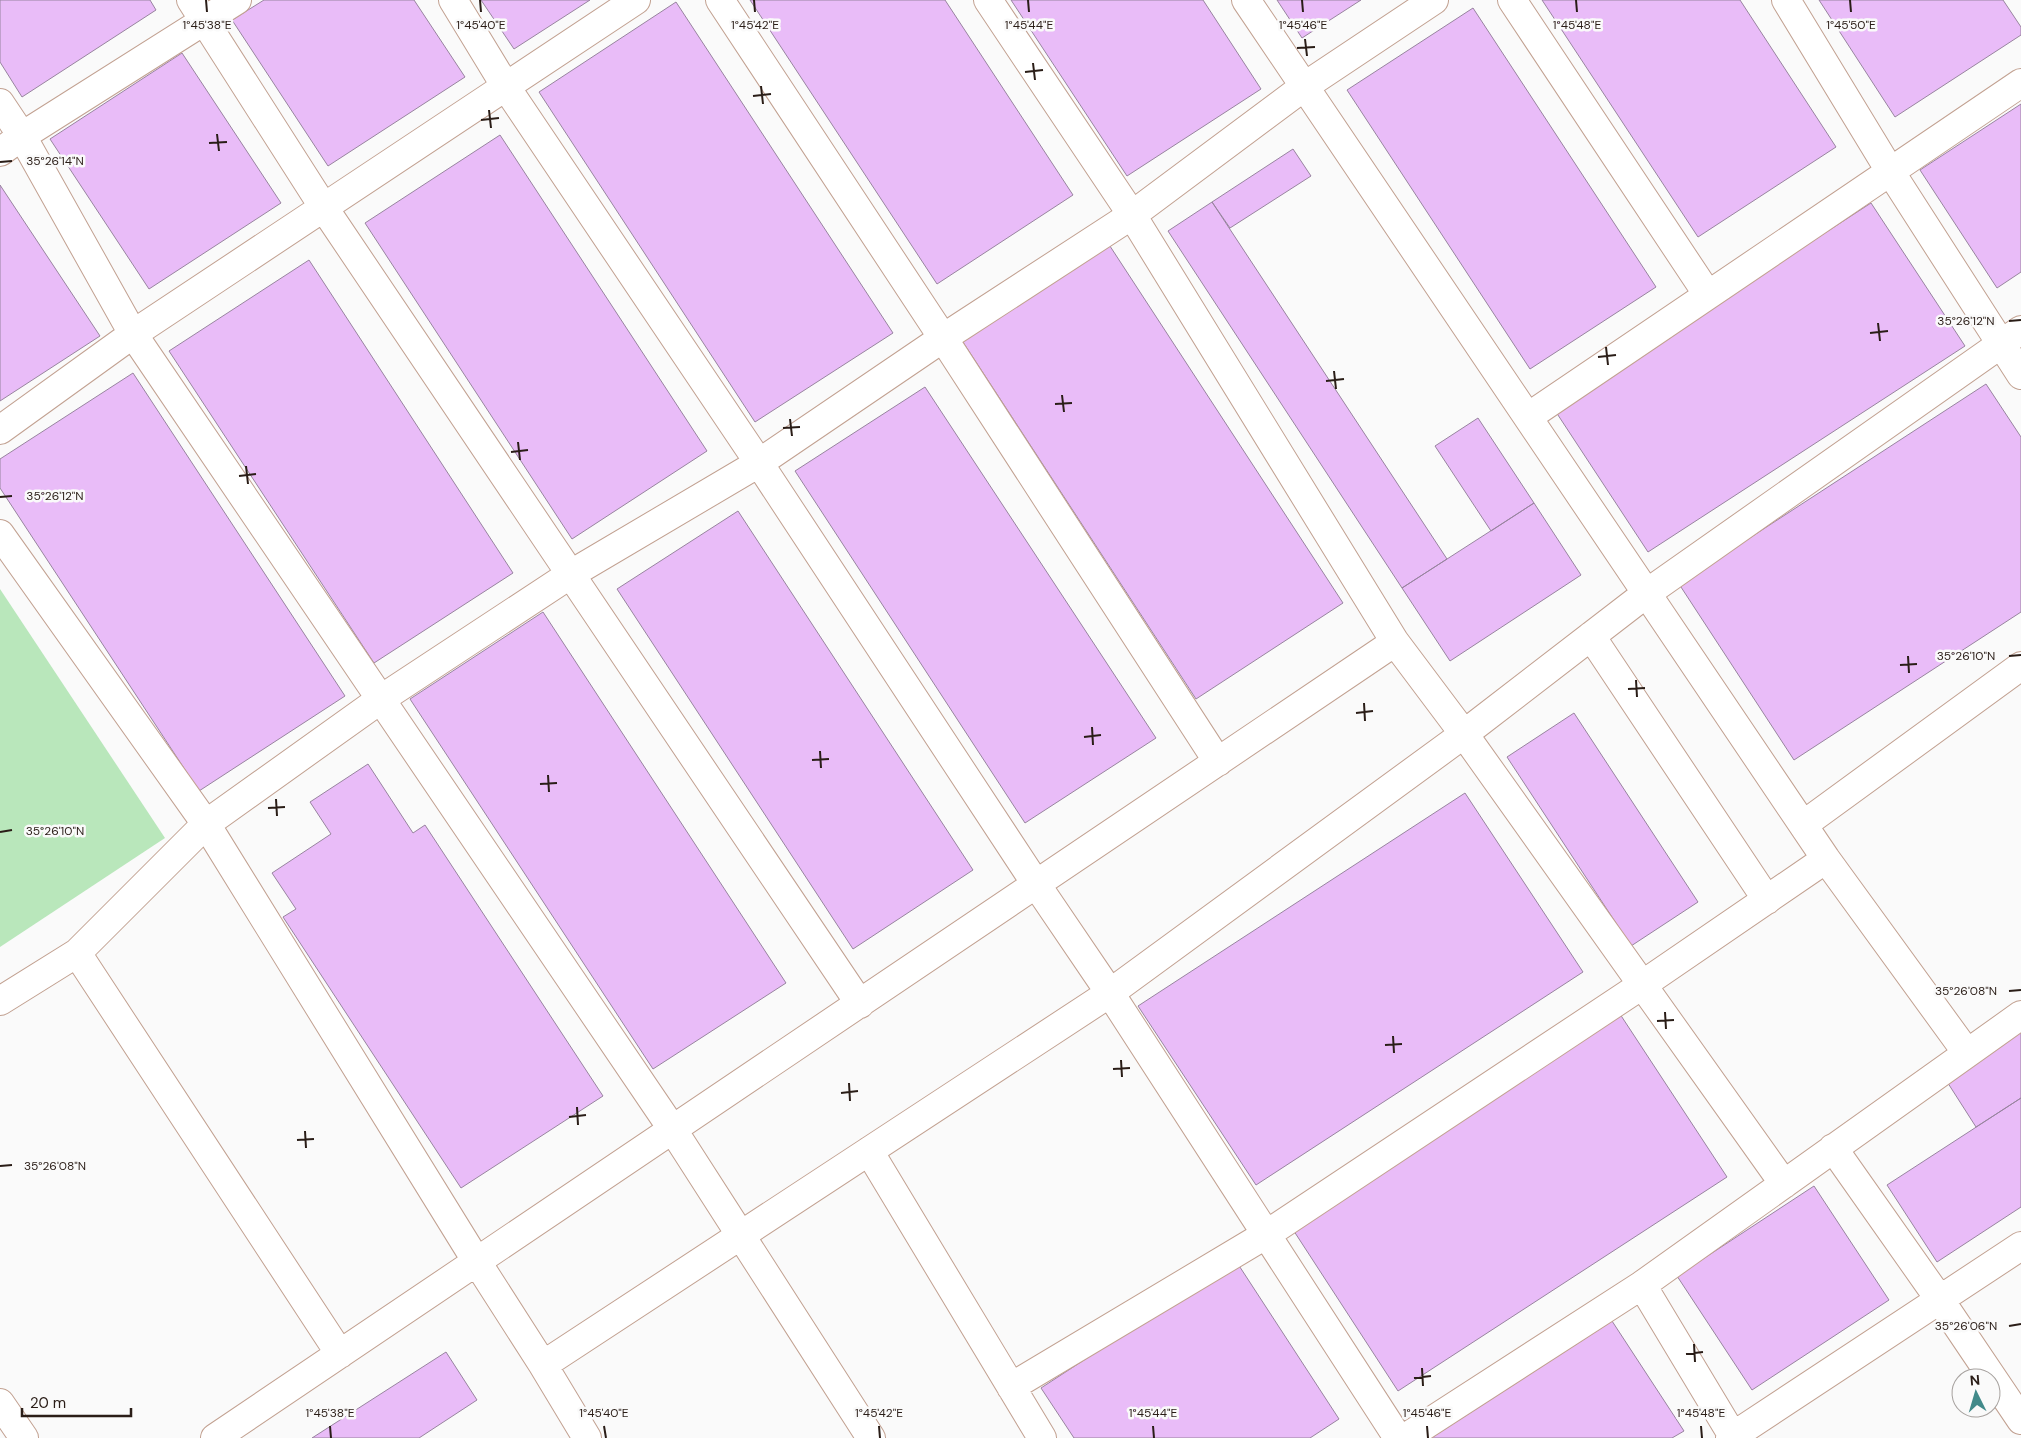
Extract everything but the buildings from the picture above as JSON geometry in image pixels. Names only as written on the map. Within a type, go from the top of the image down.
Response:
[{"type":"street","points":[[0,152],[197,10],[236,0]]},
{"type":"street","points":[[453,0],[506,87],[759,463],[1036,884],[1110,993],[1398,1438]]},
{"type":"street","points":[[0,430],[132,334],[636,0]]},
{"type":"street","points":[[720,0],[943,338],[1218,762]]},
{"type":"street","points":[[988,0],[1132,215],[1395,642],[1464,734],[1784,1184]]},
{"type":"street","points":[[1246,0],[1826,859],[1966,1053]]},
{"type":"street","points":[[0,1000],[77,953],[206,824],[381,699],[571,574],[759,463],[943,338],[1132,215],[1305,86],[1434,0]]},
{"type":"street","points":[[1512,0],[1708,295]]},
{"type":"street","points":[[1786,0],[1890,171],[2011,338],[2021,375]]},
{"type":"street","points":[[197,10],[324,208],[860,1004]]},
{"type":"street","points":[[1528,417],[2021,83]]},
{"type":"street","points":[[0,103],[22,136],[132,334],[673,1130],[871,1438]]},
{"type":"street","points":[[543,1365],[1110,993],[1464,734],[1647,593],[2011,338]]},
{"type":"street","points":[[0,534],[206,824],[587,1438]]},
{"type":"street","points":[[1591,636],[1767,900]]},
{"type":"street","points":[[215,1438],[1395,642]]},
{"type":"street","points":[[1803,824],[2021,666]]},
{"type":"street","points":[[1012,1387],[1266,1234],[1642,985],[1826,859]]},
{"type":"street","points":[[77,953],[340,1354]]},
{"type":"street","points":[[1404,1438],[1642,1285],[2021,1015]]},
{"type":"street","points":[[1833,1148],[1940,1300],[2021,1420]]},
{"type":"street","points":[[869,1151],[1042,1438]]},
{"type":"street","points":[[1642,1285],[1732,1437],[2021,1246]]},
{"type":"street","points":[[0,1403],[24,1438]]},
{"type":"green space","points":[[0,589],[165,838],[0,947]]}]
